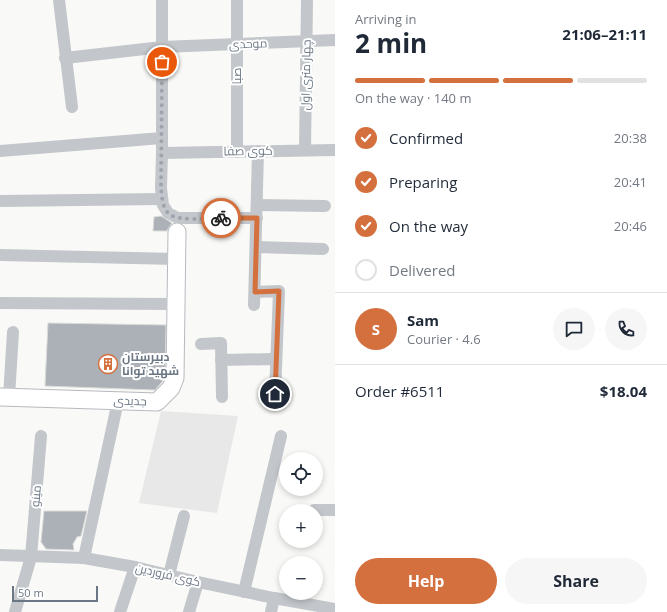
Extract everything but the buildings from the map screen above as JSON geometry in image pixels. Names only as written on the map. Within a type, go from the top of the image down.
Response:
[{"type":"street","points":[[59,0],[72,107]]},
{"type":"street","points":[[162,0],[161,194],[164,205],[168,214],[178,225],[257,218]]},
{"type":"street","name":"صبا","points":[[237,0],[237,152]]},
{"type":"street","name":"چهار متری اول","points":[[305,150],[307,0]]},
{"type":"street","name":"موحدی","points":[[66,58],[162,47],[335,40]]},
{"type":"street","points":[[0,151],[162,138]]},
{"type":"street","name":"کوی صفا","points":[[162,153],[335,150]]},
{"type":"street","points":[[254,305],[258,151]]},
{"type":"street","points":[[0,201],[161,194]]},
{"type":"street","points":[[257,205],[325,206]]},
{"type":"street","name":"جدیدی","points":[[5,397],[156,402],[171,388],[175,378],[178,225]]},
{"type":"street","points":[[256,247],[323,249]]},
{"type":"street","points":[[0,255],[177,259]]},
{"type":"street","points":[[255,292],[279,291],[275,394]]},
{"type":"street","points":[[0,303],[176,304]]},
{"type":"street","points":[[5,397],[13,332]]},
{"type":"street","points":[[201,344],[221,344],[222,397]]},
{"type":"street","points":[[221,360],[276,358]]},
{"type":"street","points":[[84,558],[118,400]]},
{"type":"street","name":"مینو","points":[[15,612],[31,557],[41,436]]},
{"type":"street","points":[[244,592],[281,436]]},
{"type":"street","points":[[323,510],[335,510]]},
{"type":"street","points":[[169,575],[184,516]]},
{"type":"street","name":"کوی فروردین","points":[[0,555],[84,558],[135,567],[244,592],[335,609]]},
{"type":"street","points":[[120,612],[135,567]]},
{"type":"street","points":[[189,612],[198,582]]},
{"type":"street","points":[[270,612],[274,598]]},
{"type":"shaded area","points":[[161,411],[238,416],[217,513],[139,503]]},
{"type":"way so far","points":[[162,62],[161,188],[164,205],[168,214],[178,218],[221,218]]},
{"type":"place","name":"دبیرستان شهید توانا","points":[[108,364]]},
{"type":"route","points":[[221,218],[257,218],[255,292],[279,291],[275,394]]}]
